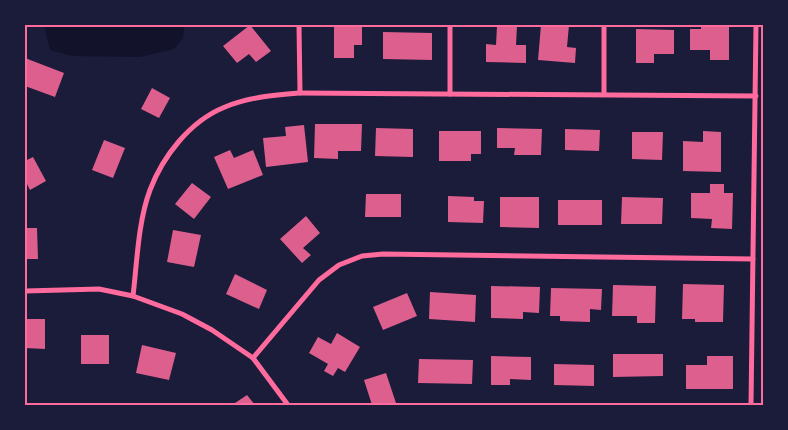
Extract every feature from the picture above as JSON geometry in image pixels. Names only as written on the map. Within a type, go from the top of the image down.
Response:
[{"type":"street","points":[[300,25],[300,93]]},
{"type":"street","points":[[450,25],[450,94]]},
{"type":"street","points":[[604,25],[604,94]]},
{"type":"street","points":[[751,405],[756,25]]},
{"type":"street","points":[[133,296],[142,223],[150,191],[163,164],[182,138],[202,119],[225,107],[264,96],[300,93],[756,96]]},
{"type":"street","points":[[253,358],[319,280],[339,265],[362,256],[383,254],[753,259]]},
{"type":"street","points":[[25,291],[99,289],[133,296],[182,314],[212,330],[253,358],[288,405]]},
{"type":"shaded area","points":[[44,25],[184,25],[183,38],[174,49],[140,57],[72,56],[50,50]]},
{"type":"building","points":[[250,25],[271,51],[256,62],[249,54],[237,63],[223,46]]},
{"type":"building","points":[[334,25],[362,25],[362,45],[354,45],[354,58],[334,58]]},
{"type":"building","points":[[541,25],[569,25],[567,47],[576,48],[575,63],[538,60]]},
{"type":"building","points":[[701,25],[729,25],[729,60],[710,60],[710,50],[690,50],[690,29],[701,29]]},
{"type":"building","points":[[497,26],[517,26],[516,45],[526,45],[526,63],[486,62],[486,44],[496,45]]},
{"type":"building","points":[[636,29],[674,30],[674,54],[654,54],[654,63],[636,63]]},
{"type":"building","points":[[383,32],[432,33],[432,60],[383,59]]},
{"type":"building","points":[[25,58],[64,73],[55,97],[25,86]]},
{"type":"building","points":[[152,88],[170,98],[159,118],[141,109]]},
{"type":"building","points":[[315,124],[362,124],[361,151],[338,151],[338,159],[314,158]]},
{"type":"building","points":[[304,125],[308,162],[266,167],[263,138],[286,136],[285,127]]},
{"type":"building","points":[[376,128],[413,129],[413,157],[375,156]]},
{"type":"building","points":[[497,128],[542,129],[541,155],[514,155],[515,148],[497,148]]},
{"type":"building","points":[[565,129],[600,130],[599,151],[565,150]]},
{"type":"building","points":[[439,131],[481,131],[481,154],[471,154],[471,161],[439,161]]},
{"type":"building","points":[[703,131],[721,132],[721,172],[683,171],[683,141],[703,142]]},
{"type":"building","points":[[632,132],[663,132],[662,160],[632,159]]},
{"type":"building","points":[[104,140],[125,148],[113,178],[92,170]]},
{"type":"building","points":[[230,150],[234,158],[253,150],[263,175],[228,189],[214,157]]},
{"type":"building","points":[[33,157],[46,181],[30,190],[25,180],[25,161]]},
{"type":"building","points":[[192,183],[211,197],[194,219],[175,204]]},
{"type":"building","points":[[710,184],[724,184],[724,193],[733,193],[732,229],[711,228],[712,219],[691,218],[691,193],[710,193]]},
{"type":"building","points":[[366,194],[401,194],[401,217],[365,217]]},
{"type":"building","points":[[448,196],[474,197],[474,201],[484,201],[483,223],[448,222]]},
{"type":"building","points":[[500,197],[539,197],[539,228],[500,227]]},
{"type":"building","points":[[622,197],[663,198],[662,224],[621,224]]},
{"type":"building","points":[[558,200],[602,200],[602,225],[558,225]]},
{"type":"building","points":[[306,216],[320,233],[303,248],[311,255],[302,263],[280,239]]},
{"type":"building","points":[[25,228],[37,228],[38,259],[25,259]]},
{"type":"building","points":[[173,230],[201,235],[194,267],[167,262]]},
{"type":"building","points":[[235,274],[267,290],[259,309],[226,294]]},
{"type":"building","points":[[683,284],[724,285],[723,322],[695,322],[695,319],[682,319]]},
{"type":"building","points":[[613,285],[656,286],[655,323],[637,323],[637,316],[612,316]]},
{"type":"building","points":[[491,286],[540,287],[539,313],[523,312],[523,319],[491,318]]},
{"type":"building","points":[[551,288],[602,289],[601,310],[590,309],[590,322],[560,321],[560,316],[550,316]]},
{"type":"building","points":[[430,292],[476,295],[475,322],[429,319]]},
{"type":"building","points":[[407,293],[417,316],[383,330],[373,307]]},
{"type":"building","points":[[25,319],[45,319],[45,349],[25,348]]},
{"type":"building","points":[[337,333],[360,347],[345,372],[338,368],[333,376],[324,371],[328,364],[309,353],[318,337],[331,344]]},
{"type":"building","points":[[81,335],[109,335],[109,364],[81,364]]},
{"type":"building","points":[[142,345],[176,353],[169,380],[136,373]]},
{"type":"building","points":[[613,354],[663,354],[663,376],[613,377]]},
{"type":"building","points":[[491,356],[531,357],[531,380],[510,379],[510,385],[491,385]]},
{"type":"building","points":[[707,356],[733,356],[733,389],[686,389],[686,365],[707,365]]},
{"type":"building","points":[[419,359],[473,360],[472,384],[418,383]]},
{"type":"building","points":[[554,364],[594,365],[594,386],[554,385]]},
{"type":"building","points":[[386,373],[396,403],[372,405],[364,380]]},
{"type":"building","points":[[247,395],[255,405],[232,405]]}]
